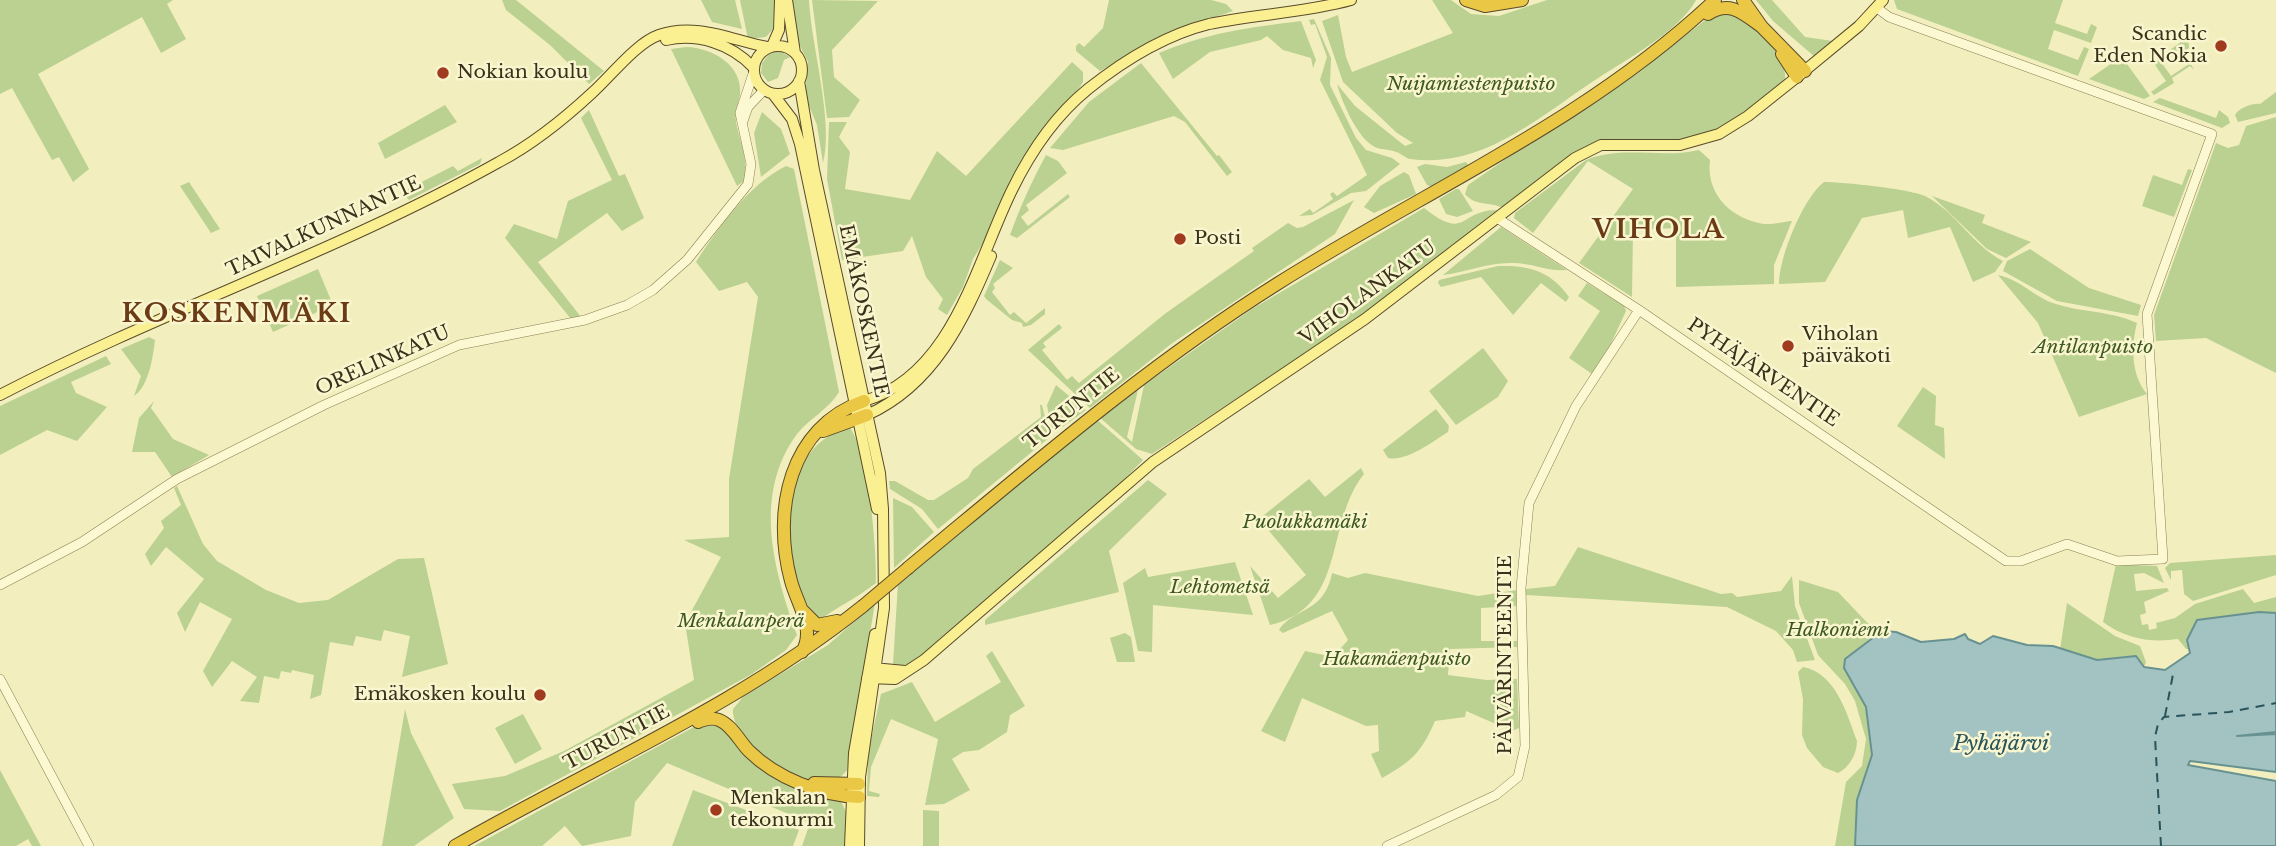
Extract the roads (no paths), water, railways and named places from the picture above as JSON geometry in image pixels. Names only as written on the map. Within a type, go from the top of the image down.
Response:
[{"type":"highway","points":[[1466,0],[1485,6],[1522,0]]},
{"type":"highway","name":"TURUNTIE","points":[[455,846],[737,695],[802,653],[863,606],[1102,408],[1201,333],[1279,282],[1534,134],[1631,69],[1715,0]]},
{"type":"highway","points":[[1743,0],[1801,74]]},
{"type":"highway","points":[[1681,30],[1725,6],[1737,9],[1762,27]]},
{"type":"highway","points":[[802,653],[808,636],[786,564],[783,517],[793,469],[813,436],[830,419],[860,402]]},
{"type":"highway","points":[[813,436],[863,416]]},
{"type":"highway","points":[[797,601],[817,625],[830,624],[852,614]]},
{"type":"highway","points":[[736,735],[729,715],[737,695]]},
{"type":"highway","points":[[671,731],[712,718],[723,722],[759,760],[801,782],[855,790]]},
{"type":"main road","points":[[770,47],[779,30],[780,0]]},
{"type":"main road","points":[[787,0],[795,52],[802,69],[799,81],[788,92],[768,92],[753,71],[759,54],[770,47],[785,46],[795,52]]},
{"type":"main road","points":[[860,402],[901,383],[942,338],[967,293],[1012,188],[1053,125],[1081,95],[1147,49],[1207,25],[1351,0]]},
{"type":"main road","name":"VIHOLANKATU","points":[[872,673],[894,679],[924,660],[1153,462],[1365,319],[1588,150],[1612,143],[1667,146],[1709,138],[1748,116],[1801,74],[1880,4]]},
{"type":"main road","name":"TAIVALKUNNANTIE","points":[[0,395],[390,218],[495,164],[539,137],[643,44],[657,35],[687,29],[770,47]]},
{"type":"main road","name":"TAIVALKUNNANTIE","points":[[638,51],[668,39],[697,38],[731,50],[753,71]]},
{"type":"main road","name":"EMÄKOSKENTIE","points":[[799,81],[863,416],[883,550],[884,608],[855,790]]},
{"type":"main road","name":"EMÄKOSKENTIE","points":[[768,92],[792,119],[800,144],[860,402]]},
{"type":"main road","points":[[863,416],[906,390],[954,338],[997,244],[1025,168]]},
{"type":"main road","points":[[850,846],[855,790]]},
{"type":"main road","points":[[855,790],[859,846]]},
{"type":"street","name":"PYHÄJÄRVENTIE","points":[[1497,218],[1639,310],[2006,561],[2021,561],[2067,544],[2117,561],[2163,559],[2147,314],[2212,134],[1900,21],[1880,4]]},
{"type":"street","name":"ORELINKATU","points":[[0,585],[82,542],[177,479],[324,405],[459,345],[575,323],[606,314],[653,290],[687,260],[746,188],[751,164],[740,108],[753,71]]},
{"type":"street","points":[[743,123],[748,107],[768,92]]},
{"type":"street","name":"PÄIVÄRINTEENTIE","points":[[1387,846],[1496,795],[1518,777],[1525,746],[1521,588],[1530,499],[1574,410],[1639,310]]},
{"type":"street","points":[[0,679],[89,846]]},
{"type":"water","name":"Pyhäjärvi","points":[[2259,612],[2276,613],[2276,732],[2237,736],[2276,734],[2276,772],[2190,761],[2188,765],[2276,781],[2276,846],[1855,846],[1857,800],[1872,755],[1866,707],[1844,668],[1845,659],[1882,631],[1896,632],[1921,642],[1954,639],[1965,634],[1968,639],[1980,644],[1993,636],[2027,645],[2053,646],[2097,660],[2136,656],[2144,667],[2165,670],[2190,653],[2187,640],[2197,620]]},
{"type":"place","name":"Scandic Eden Nokia","points":[[2221,46]]},
{"type":"place","name":"Nokian koulu","points":[[443,73]]},
{"type":"place","name":"Posti","points":[[1180,239]]},
{"type":"place","name":"Viholan päiväkoti","points":[[1788,346]]},
{"type":"place","name":"Emäkosken koulu","points":[[540,695]]},
{"type":"place","name":"Menkalan tekonurmi","points":[[716,810]]},
{"type":"district","name":"VIHOLA","points":[[1659,231]]},
{"type":"district","name":"KOSKENMÄKI","points":[[237,315]]},
{"type":"park label","name":"Nuijamiestenpuisto","points":[[1471,85]]},
{"type":"park label","name":"Antilanpuisto","points":[[2093,348]]},
{"type":"park label","name":"Puolukkamäki","points":[[1305,523]]},
{"type":"park label","name":"Lehtometsä","points":[[1220,588]]},
{"type":"park label","name":"Menkalanperä","points":[[741,622]]},
{"type":"park label","name":"Halkoniemi","points":[[1838,631]]},
{"type":"park label","name":"Hakamäenpuisto","points":[[1397,660]]}]
